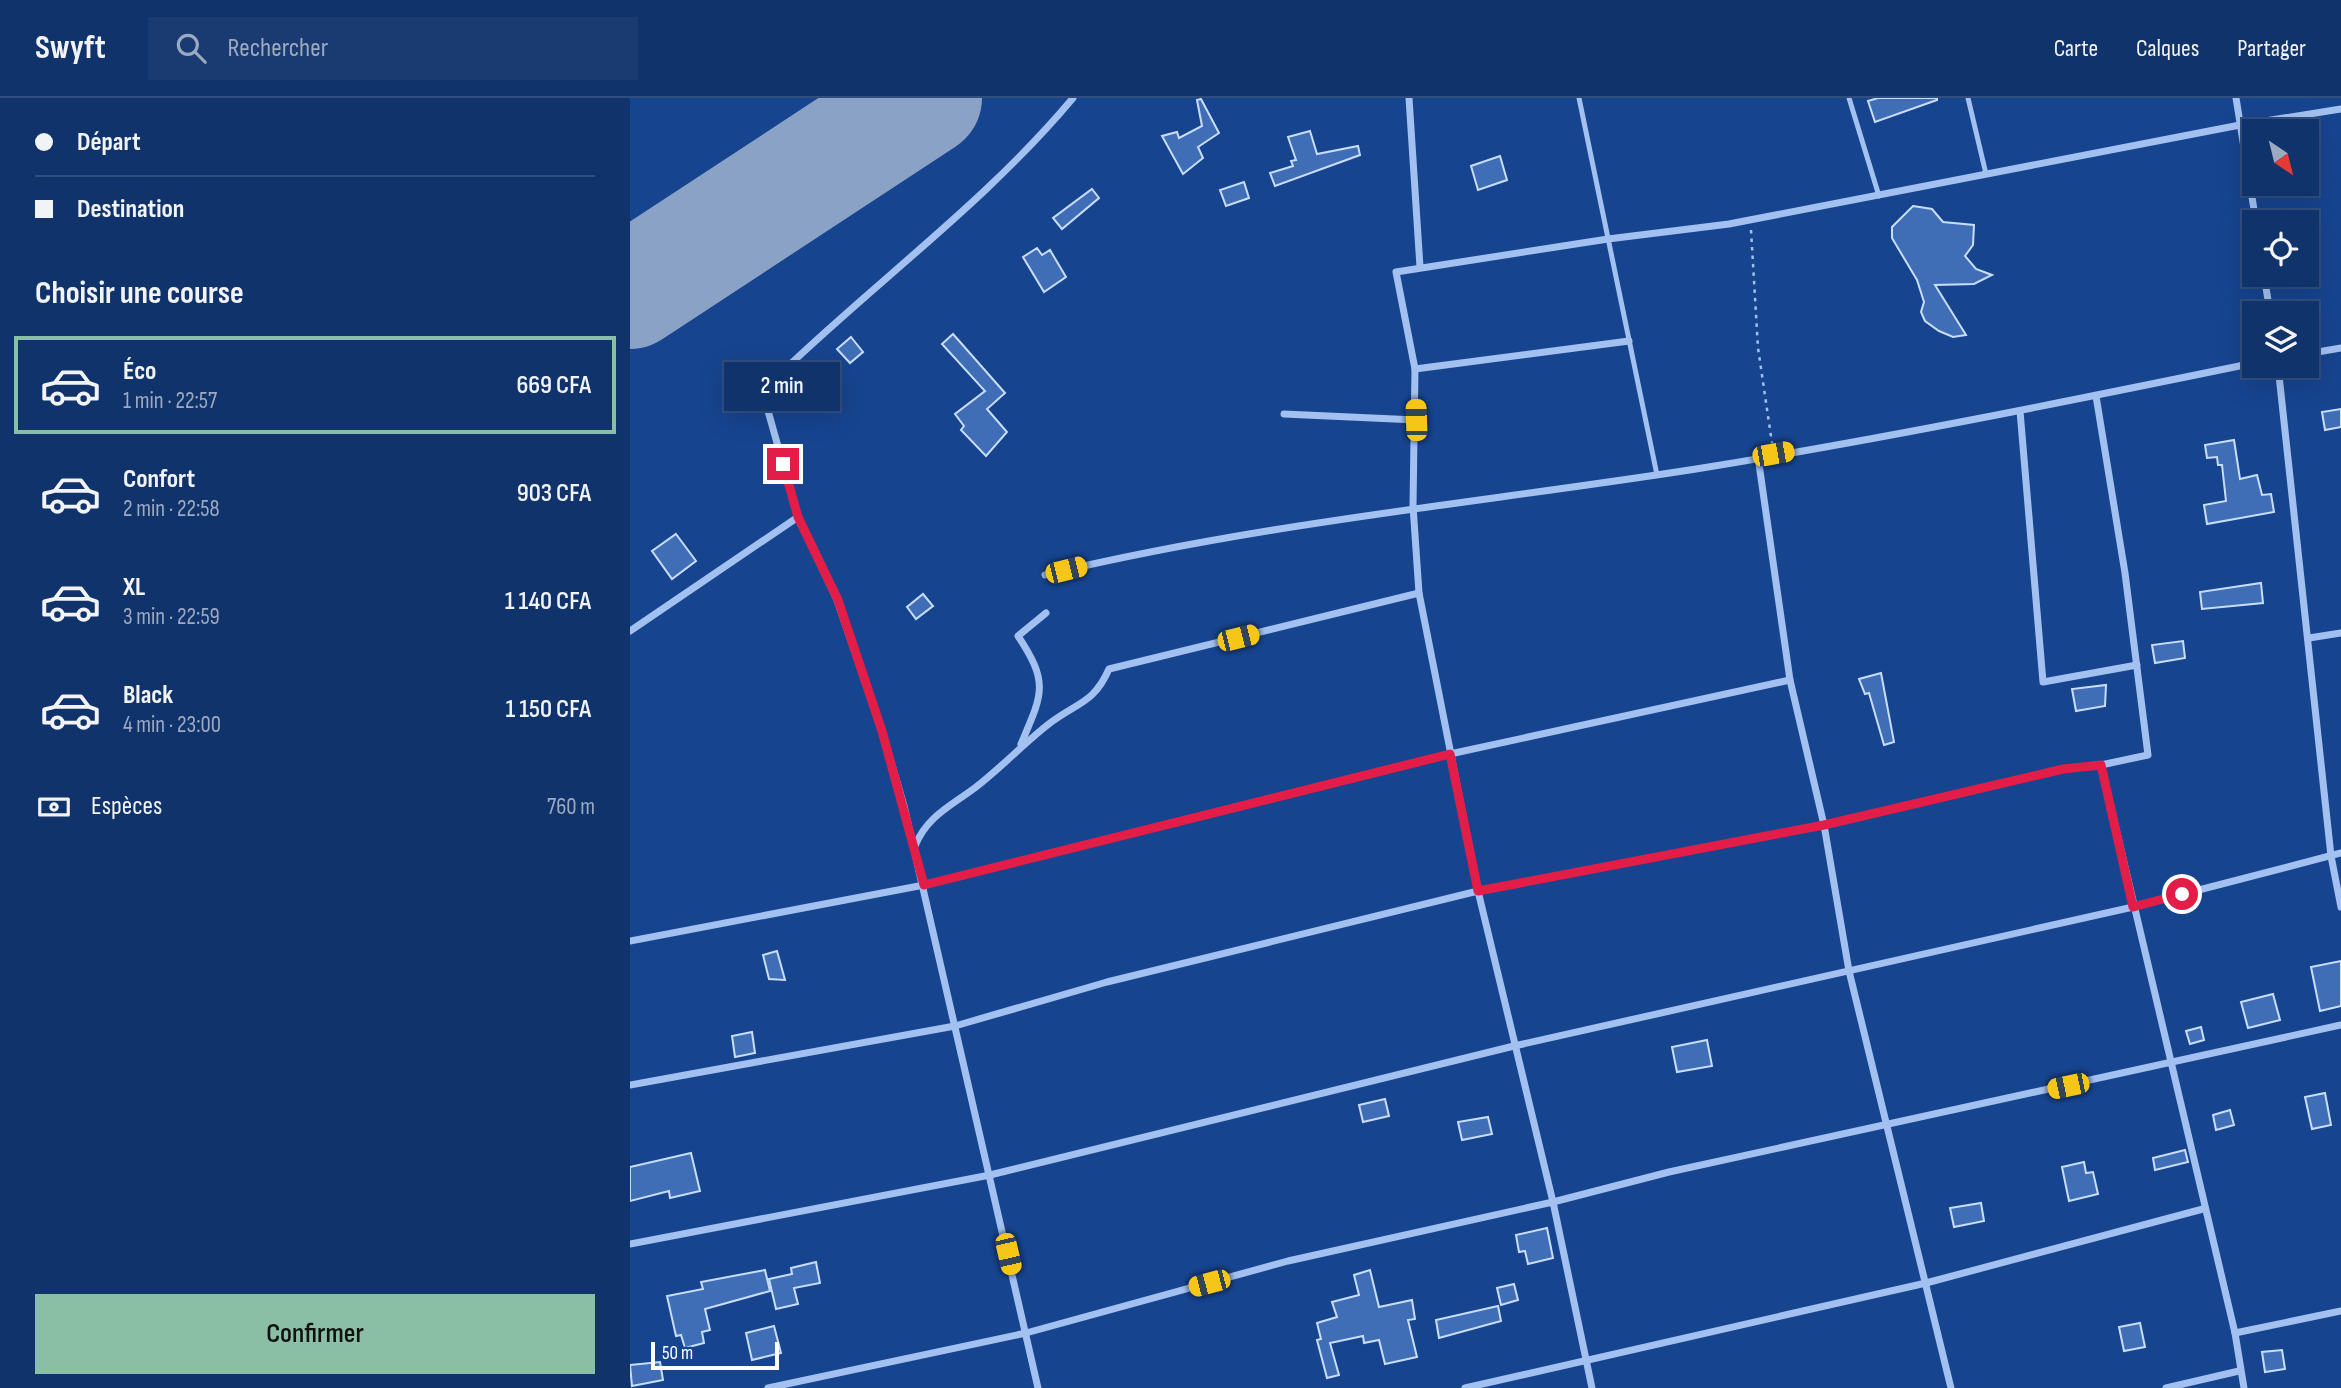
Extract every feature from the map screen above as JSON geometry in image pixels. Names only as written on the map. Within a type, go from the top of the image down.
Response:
[{"type":"street","points":[[1038,1388],[915,848],[882,731],[838,600],[798,517],[768,411],[782,372],[991,184],[1043,134],[1073,98]]},
{"type":"street","points":[[1409,98],[1420,267]]},
{"type":"street","points":[[2236,98],[2254,210]]},
{"type":"street","points":[[1592,1388],[1553,1202],[1478,891],[1419,593],[1413,506],[1415,369],[1396,272],[1750,220],[2240,125],[2341,109]]},
{"type":"street","points":[[1415,369],[1629,341]]},
{"type":"street","points":[[2319,352],[2341,348]]},
{"type":"street","points":[[1045,575],[1191,542],[1413,506],[1657,474],[2020,411],[2242,366]]},
{"type":"street","points":[[2279,378],[2331,856],[2341,907]]},
{"type":"street","points":[[630,1085],[956,1026],[1107,982],[1478,891],[1824,825],[2063,769],[2101,765],[2148,755],[2096,396]]},
{"type":"street","points":[[2020,411],[2043,682],[2137,665]]},
{"type":"street","points":[[1284,414],[1416,420]]},
{"type":"street","points":[[1758,457],[1790,680],[1824,825],[1849,971],[1951,1388]]},
{"type":"street","points":[[630,631],[798,517]]},
{"type":"street","points":[[915,848],[922,830],[939,812],[977,786],[1052,721],[1099,692],[1109,669],[1419,593]]},
{"type":"street","points":[[1020,748],[1035,713],[1039,692],[1038,667],[1018,636],[1046,613]]},
{"type":"street","points":[[2309,638],[2341,633]]},
{"type":"street","points":[[630,941],[924,885],[1450,754],[1790,680]]},
{"type":"street","points":[[2101,765],[2203,1209],[2235,1333],[2239,1371],[2244,1388]]},
{"type":"street","points":[[630,1244],[990,1175],[1514,1046],[2133,907],[2341,853]]},
{"type":"street","points":[[768,1388],[1026,1333],[1287,1261],[1553,1202],[1669,1172],[2170,1065],[2341,1025]]},
{"type":"street","points":[[1465,1388],[1926,1283],[2203,1209]]},
{"type":"street","points":[[2235,1333],[2341,1311]]},
{"type":"street","points":[[2166,1388],[2239,1371]]},
{"type":"lane","points":[[1578,98],[1657,474]]},
{"type":"lane","points":[[1849,98],[1879,196]]},
{"type":"lane","points":[[1968,98],[1986,174]]},
{"type":"path","points":[[1750,220],[1758,348],[1773,454]]},
{"type":"building","points":[[1878,98],[1937,100],[1875,122],[1868,101]]},
{"type":"building","points":[[1201,99],[1219,133],[1198,147],[1203,158],[1183,174],[1162,136],[1177,132],[1179,138],[1202,126],[1197,100]]},
{"type":"building","points":[[1310,131],[1317,154],[1358,146],[1360,155],[1275,186],[1270,173],[1293,166],[1291,161],[1296,160],[1288,137]]},
{"type":"building","points":[[1500,156],[1507,180],[1478,190],[1471,166]]},
{"type":"building","points":[[1244,182],[1249,198],[1226,206],[1220,190]]},
{"type":"building","points":[[1092,189],[1099,198],[1062,229],[1053,218]]},
{"type":"building","points":[[1913,206],[1932,209],[1943,222],[1974,225],[1973,245],[1965,256],[1976,269],[1992,275],[1974,284],[1935,285],[1966,335],[1953,337],[1939,331],[1925,321],[1921,312],[1924,302],[1917,280],[1892,238],[1892,227]]},
{"type":"building","points":[[1037,248],[1042,255],[1050,250],[1066,277],[1044,292],[1023,257]]},
{"type":"building","points":[[953,334],[1005,393],[987,409],[1007,432],[986,456],[961,430],[964,426],[955,414],[985,391],[942,344]]},
{"type":"building","points":[[851,337],[863,352],[850,363],[837,349]]},
{"type":"building","points":[[2341,409],[2341,427],[2325,430],[2322,412]]},
{"type":"building","points":[[2234,440],[2240,479],[2257,475],[2262,495],[2271,494],[2274,512],[2207,524],[2204,505],[2226,501],[2222,465],[2218,465],[2217,457],[2207,458],[2205,445]]},
{"type":"building","points":[[676,534],[696,561],[672,579],[652,551]]},
{"type":"building","points":[[2261,583],[2263,603],[2202,609],[2200,592]]},
{"type":"building","points":[[923,594],[933,606],[916,619],[907,607]]},
{"type":"building","points":[[2183,641],[2185,658],[2155,663],[2152,645]]},
{"type":"building","points":[[1881,673],[1894,742],[1884,745],[1869,693],[1865,694],[1859,679]]},
{"type":"building","points":[[2106,685],[2105,706],[2076,711],[2072,689]]},
{"type":"building","points":[[777,951],[785,980],[769,979],[763,955]]},
{"type":"building","points":[[2341,961],[2341,1006],[2320,1011],[2311,967]]},
{"type":"building","points":[[2273,994],[2280,1020],[2248,1028],[2241,1002]]},
{"type":"building","points":[[2201,1027],[2204,1040],[2190,1044],[2186,1031]]},
{"type":"building","points":[[752,1032],[755,1053],[735,1057],[732,1036]]},
{"type":"building","points":[[1707,1040],[1712,1066],[1677,1072],[1672,1047]]},
{"type":"building","points":[[2325,1093],[2331,1125],[2312,1129],[2305,1097]]},
{"type":"building","points":[[1385,1099],[1389,1116],[1363,1122],[1359,1105]]},
{"type":"building","points":[[2230,1110],[2234,1125],[2216,1130],[2213,1115]]},
{"type":"building","points":[[1488,1117],[1492,1134],[1462,1140],[1458,1122]]},
{"type":"building","points":[[2185,1150],[2188,1162],[2155,1170],[2153,1158]]},
{"type":"building","points":[[691,1153],[700,1191],[670,1198],[669,1191],[630,1201],[630,1167]]},
{"type":"building","points":[[2084,1162],[2086,1173],[2093,1172],[2098,1194],[2069,1201],[2062,1167]]},
{"type":"building","points":[[1981,1203],[1984,1221],[1954,1227],[1950,1208]]},
{"type":"building","points":[[1547,1228],[1553,1258],[1528,1264],[1525,1251],[1519,1252],[1516,1235]]},
{"type":"building","points":[[816,1262],[820,1283],[794,1288],[798,1304],[776,1309],[769,1279],[792,1274],[791,1268]]},
{"type":"building","points":[[765,1270],[770,1291],[705,1309],[710,1330],[702,1332],[704,1343],[685,1348],[681,1335],[676,1336],[667,1296],[703,1289],[701,1282]]},
{"type":"building","points":[[1370,1270],[1379,1307],[1412,1300],[1415,1319],[1408,1320],[1417,1357],[1385,1364],[1379,1340],[1364,1343],[1363,1336],[1330,1343],[1339,1375],[1327,1378],[1317,1340],[1321,1339],[1317,1323],[1337,1317],[1332,1302],[1359,1295],[1354,1275]]},
{"type":"building","points":[[1514,1284],[1518,1300],[1501,1305],[1497,1288]]},
{"type":"building","points":[[1498,1306],[1501,1321],[1439,1338],[1436,1320]]},
{"type":"building","points":[[2140,1323],[2145,1347],[2124,1351],[2119,1327]]},
{"type":"building","points":[[774,1326],[781,1353],[752,1360],[746,1333]]},
{"type":"building","points":[[2282,1350],[2285,1369],[2265,1372],[2262,1352]]},
{"type":"building","points":[[660,1362],[663,1380],[632,1386],[630,1365]]},
{"type":"runway","points":[[630,291],[924,98]]},
{"type":"route","points":[[783,464],[798,517],[838,600],[882,731],[924,885],[1450,754],[1478,891],[1824,825],[2063,769],[2101,765],[2133,907],[2182,894]]}]
